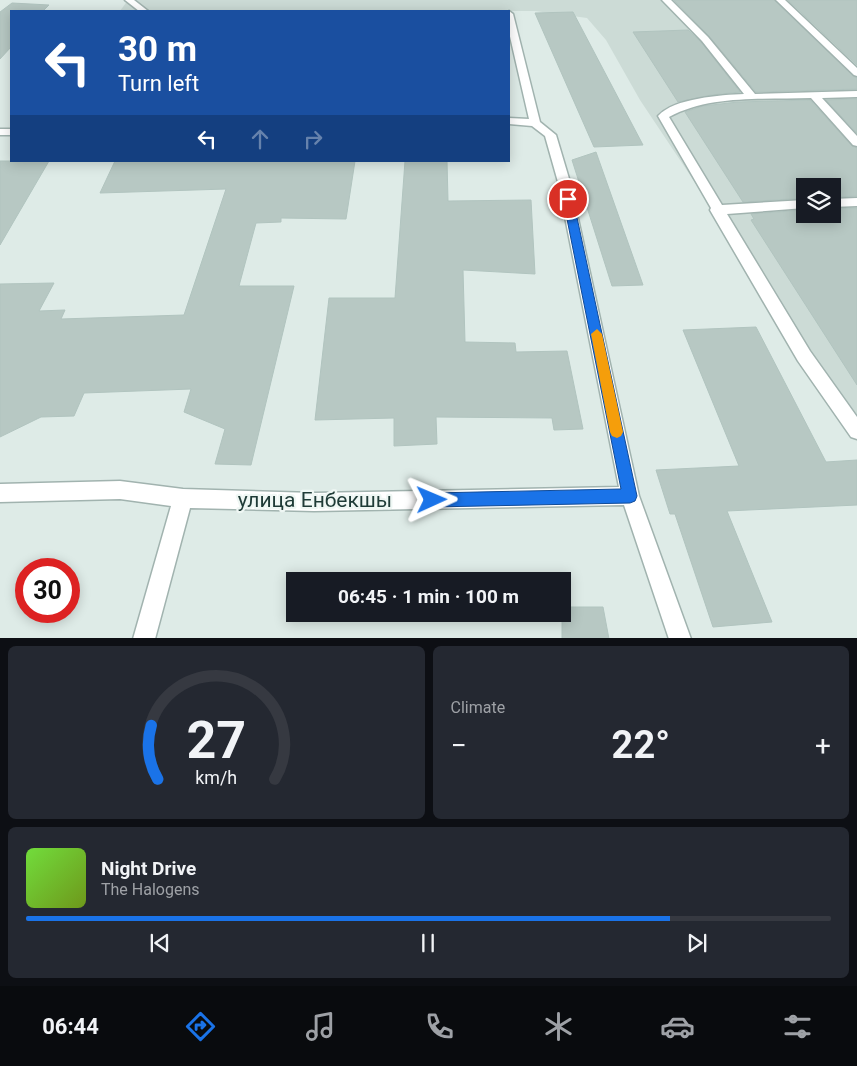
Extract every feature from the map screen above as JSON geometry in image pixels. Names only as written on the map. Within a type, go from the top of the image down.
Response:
[{"type":"street","points":[[129,0],[143,10]]},
{"type":"street","points":[[666,0],[705,39],[752,97]]},
{"type":"street","points":[[780,0],[857,73]]},
{"type":"street","points":[[510,18],[535,123]]},
{"type":"street","points":[[857,94],[726,98],[678,107],[663,116],[716,210],[804,356],[857,431]]},
{"type":"street","points":[[814,96],[857,143]]},
{"type":"street","points":[[510,121],[535,123],[550,135],[564,182],[630,496],[680,638]]},
{"type":"street","points":[[841,203],[857,202]]},
{"type":"street","points":[[716,210],[796,205]]},
{"type":"street","name":"улица Енбекшы","points":[[0,493],[120,490],[183,498],[314,502],[630,496]]},
{"type":"street","points":[[144,638],[183,498]]},
{"type":"shaded area","points":[[128,0],[857,0],[857,419],[834,391],[640,100],[606,40],[587,18],[535,11],[510,10],[121,10]]},
{"type":"building","points":[[674,0],[774,0],[857,78],[857,89],[756,92],[709,36]]},
{"type":"building","points":[[788,0],[857,0],[857,65]]},
{"type":"building","points":[[12,3],[49,5],[44,10],[10,10],[10,48],[0,59],[0,12]]},
{"type":"building","points":[[573,12],[643,145],[594,147],[535,13]]},
{"type":"building","points":[[688,30],[701,42],[740,92],[711,95],[678,102],[633,32]]},
{"type":"building","points":[[857,99],[857,133],[826,100]]},
{"type":"building","points":[[810,100],[852,146],[857,148],[857,196],[841,197],[841,178],[796,178],[796,199],[743,202],[685,112],[703,106],[738,102]]},
{"type":"building","points":[[596,152],[643,285],[612,286],[572,160]]},
{"type":"building","points":[[0,161],[48,162],[0,245]]},
{"type":"building","points":[[115,162],[355,162],[346,219],[281,218],[281,222],[256,223],[239,286],[294,286],[251,465],[215,464],[225,429],[184,412],[191,389],[84,393],[74,416],[41,417],[0,437],[0,284],[54,283],[39,311],[65,310],[61,319],[184,315],[226,189],[100,193]]},
{"type":"building","points":[[405,162],[447,162],[448,201],[531,200],[535,274],[463,270],[465,342],[515,343],[516,352],[567,351],[583,429],[554,430],[552,418],[436,417],[437,444],[394,446],[394,418],[315,420],[329,298],[395,298]]},
{"type":"building","points":[[857,208],[857,385],[751,220],[754,219],[751,214],[796,211],[796,223],[841,223],[841,209]]},
{"type":"building","points":[[756,327],[826,462],[857,460],[857,505],[727,511],[772,622],[713,627],[675,514],[670,514],[656,470],[739,466],[683,330]]},
{"type":"building","points":[[571,607],[603,607],[609,638],[562,638],[562,622],[571,622]]},
{"type":"slow traffic","points":[[597,334],[617,432]]},
{"type":"route","points":[[432,500],[630,496],[568,199]]}]
